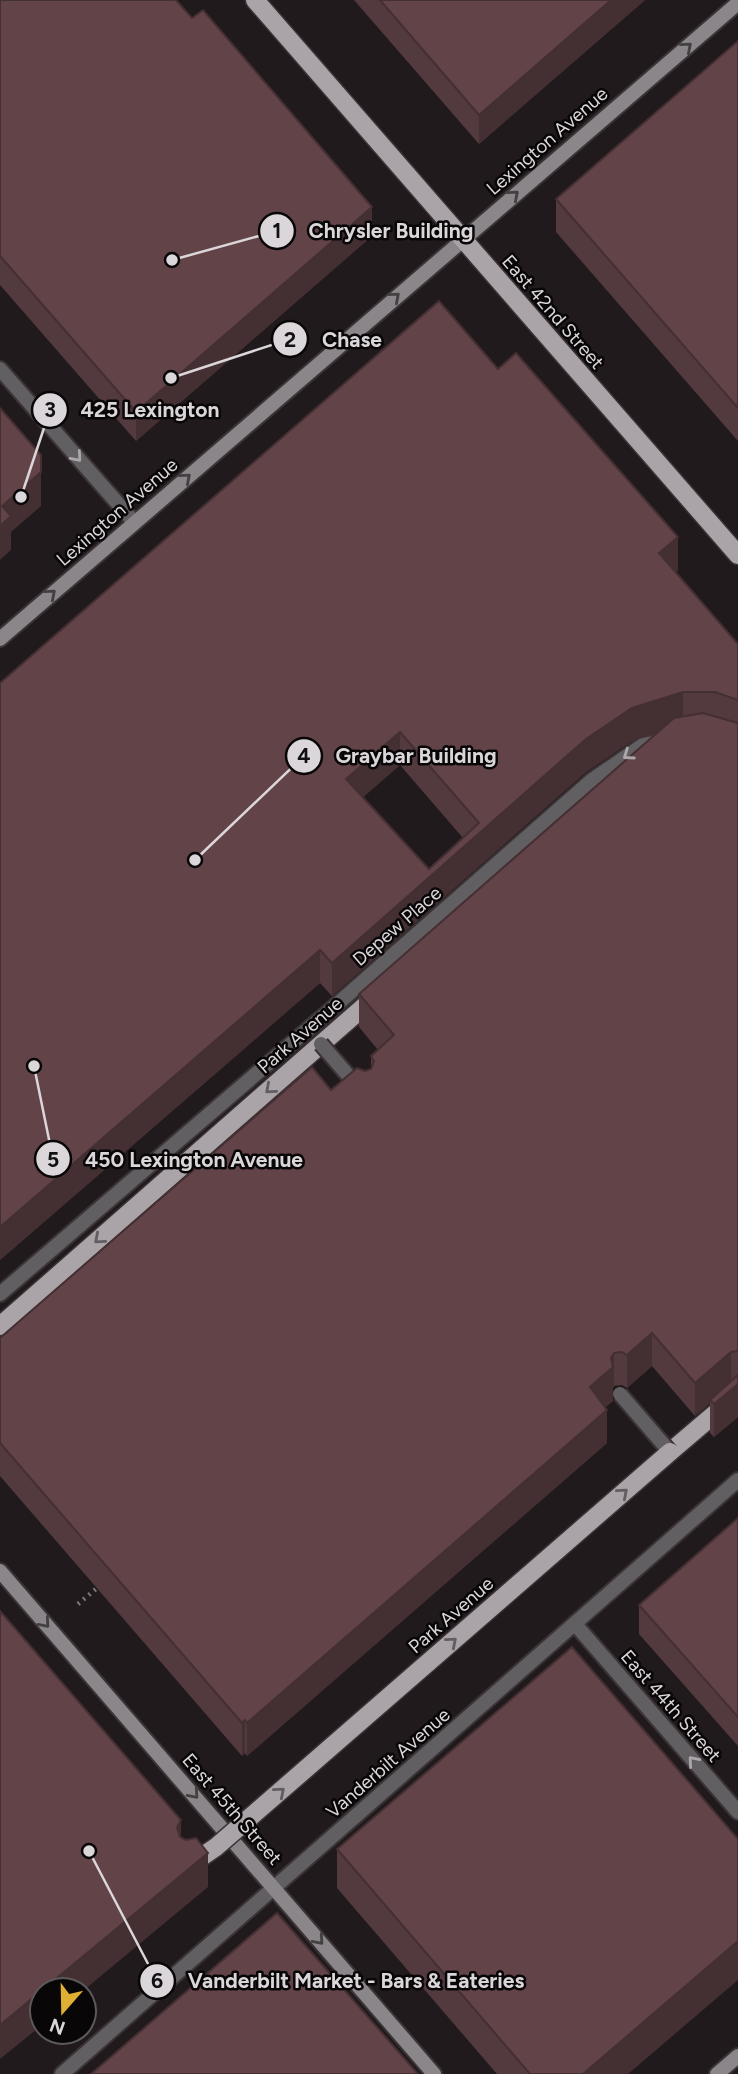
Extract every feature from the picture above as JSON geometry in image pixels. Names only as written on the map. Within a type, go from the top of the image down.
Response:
[{"type":"main road","name":"East 42nd Street","points":[[255,0],[738,555]]},
{"type":"main road","name":"Lexington Avenue","points":[[0,639],[738,3]]},
{"type":"main road","points":[[624,780],[673,739]]},
{"type":"main road","name":"Park Avenue","points":[[0,1326],[394,981]]},
{"type":"main road","name":"Park Avenue","points":[[188,1863],[216,1847],[738,1394]]},
{"type":"main road","name":"East 45th Street","points":[[0,1571],[434,2074]]},
{"type":"main road","points":[[717,2074],[738,2056]]},
{"type":"street","points":[[0,369],[134,522]]},
{"type":"street","name":"Depew Place","points":[[0,1294],[335,1006],[592,780],[643,745],[673,739]]},
{"type":"street","points":[[321,1044],[364,1095]]},
{"type":"street","points":[[620,1394],[670,1452]]},
{"type":"street","name":"Vanderbilt Avenue","points":[[62,2074],[738,1480]]},
{"type":"street","name":"East 44th Street","points":[[575,1624],[738,1812]]},
{"type":"path","points":[[78,1604],[97,1588]]},
{"type":"building","points":[[0,0],[176,0],[192,18],[203,10],[372,207],[136,412],[0,256]]},
{"type":"building","points":[[380,0],[611,0],[479,115]]},
{"type":"building","points":[[738,41],[738,408],[556,199]]},
{"type":"building","points":[[439,301],[498,369],[516,353],[678,537],[659,553],[738,644],[738,700],[715,692],[683,692],[632,708],[586,739],[332,963],[320,950],[0,1227],[0,683]],"holes":[[[400,732],[479,823],[429,869],[346,779]]]},
{"type":"building","points":[[0,408],[41,455],[41,472],[2,506],[11,516],[0,526]]},
{"type":"building","points":[[703,713],[738,723],[738,1351],[731,1352],[695,1383],[652,1333],[627,1355],[622,1352],[614,1353],[611,1358],[613,1367],[590,1387],[607,1410],[247,1723],[245,1720],[242,1723],[0,1443],[0,1338],[312,1067],[331,1090],[357,1068],[365,1071],[371,1069],[374,1061],[371,1056],[394,1035],[359,994],[674,718]]},
{"type":"building","points":[[738,1375],[738,1384],[714,1404],[710,1400]]},
{"type":"building","points":[[738,1518],[738,1717],[639,1605]]},
{"type":"building","points":[[0,1611],[181,1820],[177,1827],[180,1837],[186,1840],[196,1838],[208,1853],[59,1976],[28,1976],[28,2002],[0,2025]]},
{"type":"building","points":[[572,1647],[738,1839],[738,1941],[583,2074],[530,2074],[337,1849]]},
{"type":"building","points":[[277,1913],[418,2074],[91,2074]]},
{"type":"place","name":"Chrysler Building","points":[[172,260]]},
{"type":"place","name":"Chase","points":[[171,378]]},
{"type":"place","name":"425 Lexington","points":[[21,497]]},
{"type":"place","name":"Graybar Building","points":[[195,860]]},
{"type":"place","name":"450 Lexington Avenue","points":[[34,1066]]},
{"type":"place","name":"Vanderbilt Market - Bars & Eateries","points":[[89,1851]]}]
